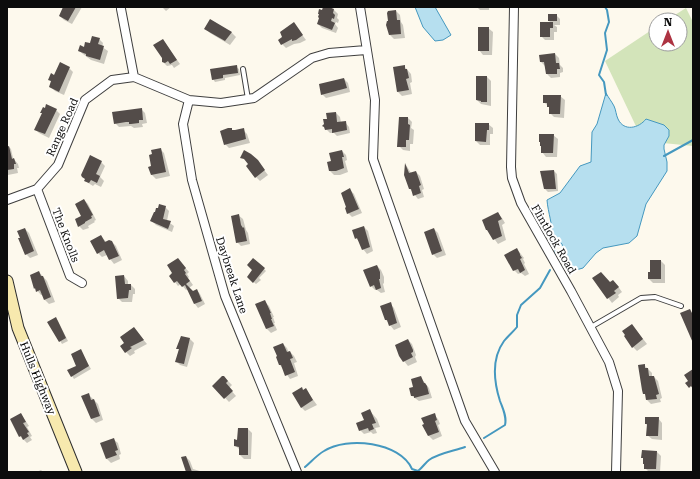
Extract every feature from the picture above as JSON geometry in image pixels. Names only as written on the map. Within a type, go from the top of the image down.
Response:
[{"type":"street","points":[[360,7],[375,100],[373,159],[465,422],[495,472]]},
{"type":"street","name":"Flintlock Road","points":[[514,7],[512,178],[521,203],[609,362],[618,391],[616,472]]},
{"type":"street","points":[[121,9],[134,77],[189,100],[221,103],[254,98],[312,58],[329,53],[366,50]]},
{"type":"street","name":"Range Road","points":[[7,200],[37,189],[58,165],[85,100],[112,80],[134,77]]},
{"type":"street","name":"Daybreak Lane","points":[[189,100],[183,124],[192,180],[225,296],[297,472]]},
{"type":"street","name":"The Knolls","points":[[37,189],[70,276],[82,283]]},
{"type":"street","name":"Hulls Highway","points":[[7,281],[18,328],[76,472]]},
{"type":"lane","points":[[243,69],[248,99]]},
{"type":"lane","points":[[590,327],[641,298],[648,296],[655,296],[681,306]]},
{"type":"green space","points":[[686,8],[688,12],[680,12]]},
{"type":"green space","points":[[688,12],[693,22],[693,146],[643,141],[605,61],[648,32],[648,52],[688,52]]},
{"type":"water","points":[[415,7],[435,7],[451,35],[443,40],[435,41],[423,27]]},
{"type":"water","points":[[606,93],[614,106],[618,119],[624,126],[632,127],[640,125],[646,119],[664,125],[669,130],[669,136],[664,145],[667,171],[646,204],[637,236],[629,243],[603,248],[596,253],[583,268],[576,270],[570,268],[565,263],[562,244],[552,237],[552,228],[547,200],[560,193],[580,166],[591,162],[592,132],[597,124]]},
{"type":"building","points":[[63,7],[76,7],[68,21],[59,16]]},
{"type":"building","points":[[323,7],[334,9],[334,19],[332,18],[331,21],[335,23],[332,30],[317,24],[319,9],[322,10]]},
{"type":"building","points":[[396,10],[397,20],[400,20],[401,34],[389,35],[386,25],[388,21],[387,13],[388,11]]},
{"type":"building","points":[[548,14],[557,14],[557,21],[548,21]]},
{"type":"building","points":[[210,19],[232,32],[225,41],[204,29]]},
{"type":"building","points":[[294,22],[303,35],[296,40],[292,41],[292,39],[281,45],[278,40],[282,37],[280,32]]},
{"type":"building","points":[[540,22],[553,22],[553,28],[550,28],[550,37],[540,37]]},
{"type":"building","points":[[478,27],[489,27],[489,51],[478,51]]},
{"type":"building","points":[[92,36],[100,38],[98,44],[104,46],[100,60],[86,56],[86,54],[78,51],[80,45],[84,47],[85,42],[90,43]]},
{"type":"building","points":[[163,39],[177,60],[170,64],[168,61],[165,63],[162,62],[162,58],[153,45]]},
{"type":"building","points":[[555,53],[556,63],[559,63],[560,69],[557,69],[557,74],[546,74],[544,62],[540,62],[539,55]]},
{"type":"building","points":[[60,62],[70,67],[59,92],[49,87],[51,81],[48,80],[51,73],[54,75]]},
{"type":"building","points":[[237,65],[238,73],[223,75],[223,78],[212,80],[210,69]]},
{"type":"building","points":[[405,65],[409,78],[406,79],[409,90],[397,92],[393,67]]},
{"type":"building","points":[[476,76],[487,76],[487,102],[476,100]]},
{"type":"building","points":[[344,78],[347,88],[321,95],[319,84]]},
{"type":"building","points":[[543,95],[561,95],[560,114],[549,114],[549,107],[547,107],[547,103],[543,103]]},
{"type":"building","points":[[46,104],[57,109],[45,134],[34,130],[42,113],[40,113],[43,107],[45,108]]},
{"type":"building","points":[[142,108],[143,120],[139,120],[139,123],[129,124],[129,122],[126,122],[114,124],[112,112]]},
{"type":"building","points":[[336,112],[337,122],[346,121],[347,130],[332,133],[332,129],[325,130],[322,126],[324,124],[323,119],[327,119],[326,113]]},
{"type":"building","points":[[399,117],[408,117],[408,124],[410,125],[409,140],[406,140],[406,147],[397,147]]},
{"type":"building","points":[[475,123],[489,123],[486,142],[475,141]]},
{"type":"building","points":[[228,128],[235,130],[244,128],[246,139],[224,145],[220,131]]},
{"type":"building","points":[[539,134],[554,134],[553,153],[541,153]]},
{"type":"building","points":[[9,146],[12,159],[14,158],[16,164],[14,164],[14,169],[7,170],[7,147]]},
{"type":"building","points":[[161,148],[166,172],[151,175],[148,167],[151,166],[149,155],[152,154],[151,150]]},
{"type":"building","points":[[244,150],[258,160],[265,170],[255,178],[246,166],[248,164],[244,159],[240,158]]},
{"type":"building","points":[[342,150],[344,157],[342,157],[344,168],[336,171],[329,171],[327,162],[331,161],[329,153]]},
{"type":"building","points":[[90,155],[102,161],[96,174],[100,176],[97,183],[91,180],[89,183],[84,181],[85,179],[81,175]]},
{"type":"building","points":[[405,163],[409,173],[416,171],[421,185],[419,186],[421,193],[413,196],[411,189],[409,189],[404,175]]},
{"type":"building","points":[[554,170],[556,189],[544,189],[540,171]]},
{"type":"building","points":[[350,188],[359,209],[347,214],[341,193]]},
{"type":"building","points":[[84,199],[93,215],[91,216],[92,218],[78,227],[75,219],[81,216],[75,204]]},
{"type":"building","points":[[159,204],[166,206],[163,219],[171,221],[168,229],[150,221]]},
{"type":"building","points":[[498,212],[502,219],[498,221],[502,236],[493,240],[486,230],[482,220]]},
{"type":"building","points":[[239,214],[241,225],[243,228],[244,227],[247,241],[236,243],[231,216]]},
{"type":"building","points":[[364,226],[370,247],[362,250],[357,238],[355,239],[352,230]]},
{"type":"building","points":[[25,228],[34,251],[25,255],[18,238],[20,238],[17,231]]},
{"type":"building","points":[[434,228],[442,251],[432,255],[424,232]]},
{"type":"building","points":[[101,235],[105,242],[109,240],[112,241],[119,256],[109,260],[104,250],[97,254],[90,241]]},
{"type":"building","points":[[517,248],[522,258],[520,259],[525,270],[520,273],[518,269],[513,271],[504,255]]},
{"type":"building","points":[[178,258],[186,268],[184,270],[186,273],[185,274],[190,281],[186,284],[193,291],[197,289],[202,301],[194,304],[185,285],[182,287],[177,281],[174,283],[169,276],[172,273],[167,265]]},
{"type":"building","points":[[253,258],[265,268],[253,283],[247,277],[252,270],[247,265]]},
{"type":"building","points":[[650,260],[661,260],[661,279],[648,279],[648,272],[650,272]]},
{"type":"building","points":[[377,265],[380,272],[379,279],[381,288],[376,290],[374,285],[370,287],[363,270]]},
{"type":"building","points":[[39,271],[41,276],[43,276],[51,297],[44,300],[40,290],[36,292],[35,288],[34,289],[30,275]]},
{"type":"building","points":[[601,272],[610,282],[613,280],[619,287],[614,291],[616,293],[607,299],[592,278]]},
{"type":"building","points":[[124,275],[125,284],[131,284],[131,290],[129,290],[128,298],[117,299],[115,276]]},
{"type":"building","points":[[265,300],[271,313],[271,319],[274,326],[266,329],[255,304]]},
{"type":"building","points":[[391,302],[397,323],[389,326],[380,306]]},
{"type":"building","points":[[690,309],[693,315],[693,343],[680,313]]},
{"type":"building","points":[[56,317],[66,338],[59,342],[47,322]]},
{"type":"building","points":[[632,324],[643,339],[632,348],[622,331]]},
{"type":"building","points":[[134,327],[144,340],[130,347],[132,348],[125,353],[120,346],[124,343],[120,337]]},
{"type":"building","points":[[181,336],[190,338],[184,364],[175,362],[179,349],[176,349]]},
{"type":"building","points":[[408,339],[413,350],[411,353],[413,357],[403,362],[395,345]]},
{"type":"building","points":[[283,343],[287,352],[290,351],[293,358],[290,359],[295,372],[285,376],[281,365],[279,365],[273,347]]},
{"type":"building","points":[[81,349],[89,366],[71,377],[67,370],[76,366],[71,354]]},
{"type":"building","points":[[645,364],[645,368],[648,368],[649,376],[654,376],[659,394],[656,395],[657,399],[646,400],[645,394],[643,394],[638,365]]},
{"type":"building","points":[[693,369],[693,389],[691,386],[689,388],[685,383],[688,381],[684,375]]},
{"type":"building","points":[[222,376],[224,376],[228,381],[226,383],[233,391],[224,399],[212,386]]},
{"type":"building","points":[[421,376],[427,386],[429,394],[414,398],[414,396],[411,396],[409,388],[413,387],[411,379]]},
{"type":"building","points":[[302,387],[303,390],[306,388],[313,400],[301,408],[292,393]]},
{"type":"building","points":[[89,393],[91,400],[94,399],[100,416],[91,419],[81,396]]},
{"type":"building","points":[[370,409],[376,423],[372,424],[374,429],[369,431],[368,428],[359,431],[356,423],[364,420],[361,413]]},
{"type":"building","points":[[21,413],[26,422],[23,423],[29,432],[27,433],[29,436],[23,440],[21,436],[19,437],[10,419]]},
{"type":"building","points":[[435,413],[437,420],[435,421],[439,432],[428,436],[422,425],[424,424],[421,418]]},
{"type":"building","points":[[645,417],[659,417],[658,436],[646,436],[647,424],[645,424]]},
{"type":"building","points":[[238,428],[248,428],[248,455],[239,455],[239,447],[234,446],[234,439],[237,440]]},
{"type":"building","points":[[114,438],[118,450],[115,451],[117,455],[106,459],[100,443]]},
{"type":"building","points":[[642,450],[657,451],[656,469],[644,469],[643,458],[641,458]]},
{"type":"building","points":[[186,456],[192,472],[186,472],[181,457]]},
{"type":"waterway","points":[[605,7],[609,22],[605,33],[607,50],[599,75],[604,82],[606,95]]},
{"type":"waterway","points":[[664,156],[693,140]]},
{"type":"waterway","points":[[555,255],[556,240]]},
{"type":"waterway","points":[[484,438],[505,425],[505,416],[495,378],[495,363],[497,355],[504,341],[517,327],[517,315],[521,305],[540,288],[550,270]]},
{"type":"waterway","points":[[305,467],[324,451],[334,446],[359,443],[385,447],[406,460],[412,469],[418,471],[433,458],[465,447]]}]
